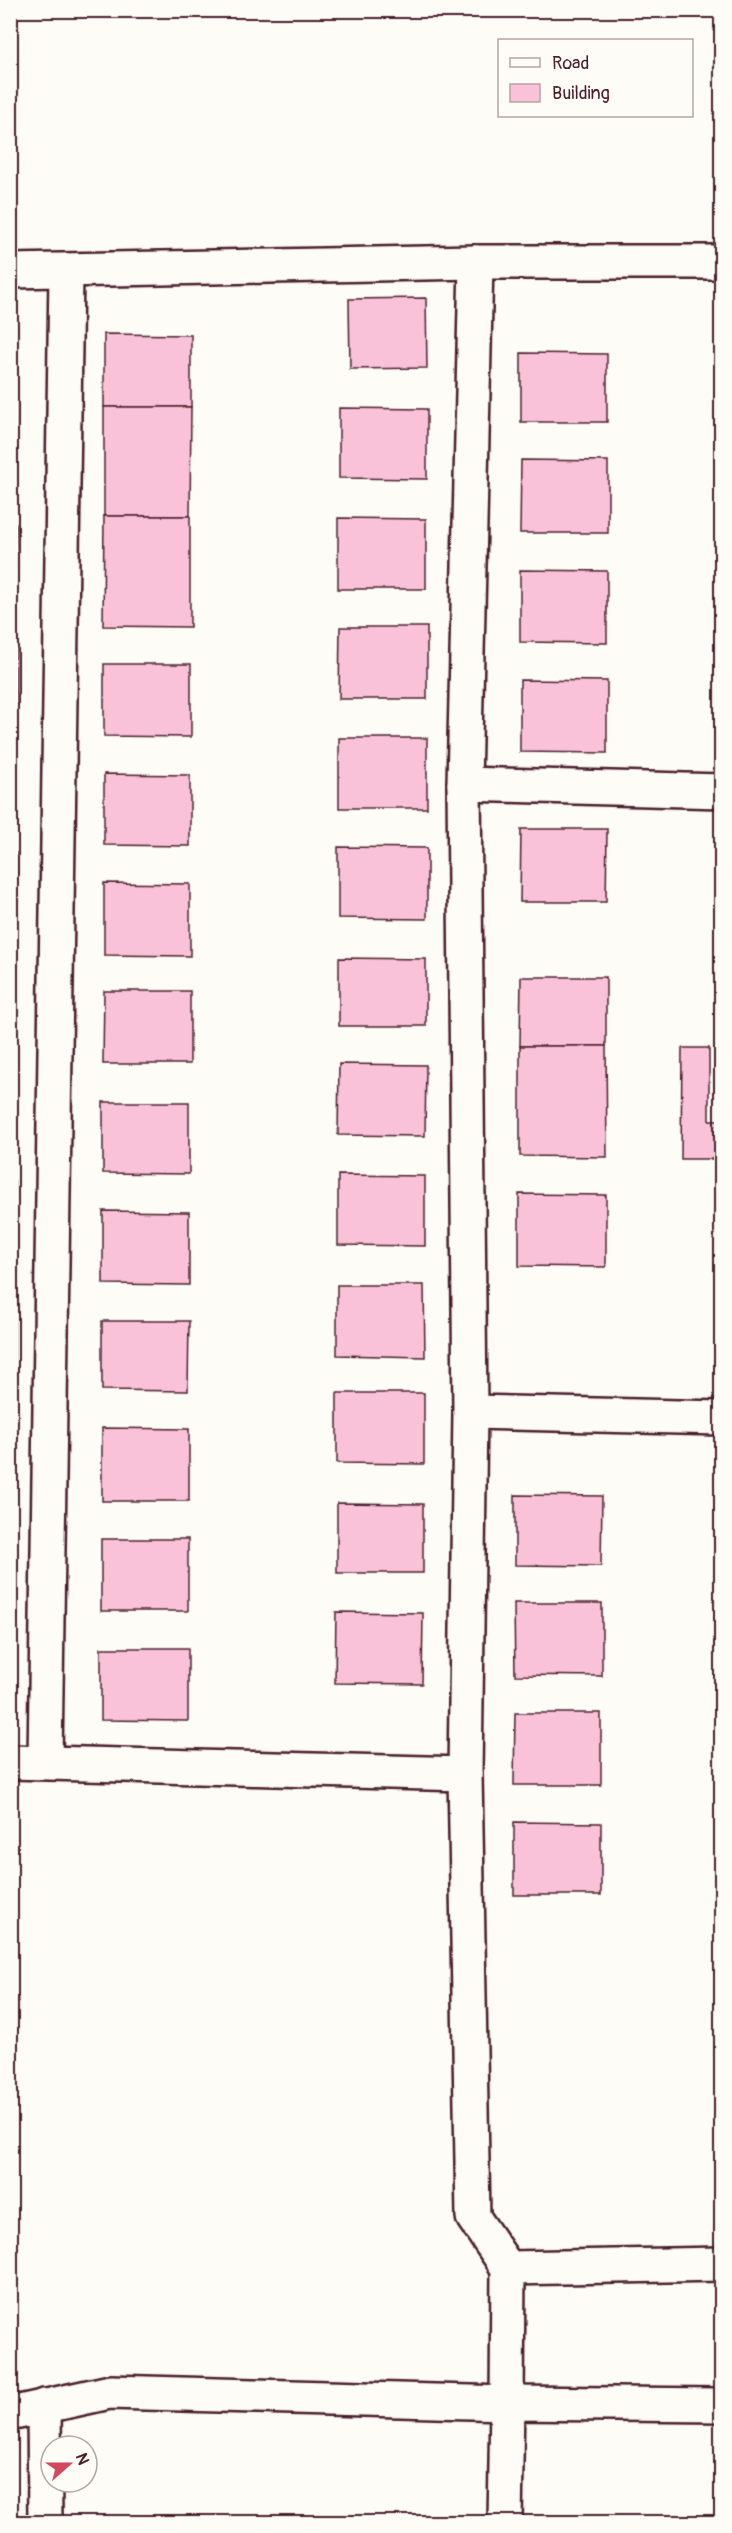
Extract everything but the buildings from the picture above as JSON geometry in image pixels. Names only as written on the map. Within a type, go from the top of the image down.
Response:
[{"type":"street","points":[[476,262],[464,784],[471,1412],[465,1774],[473,2217],[508,2268],[505,2523]]},
{"type":"street","points":[[10,271],[66,272],[476,262],[722,262]]},
{"type":"street","points":[[45,1761],[66,272]]},
{"type":"street","points":[[464,784],[722,791]]},
{"type":"street","points":[[471,1412],[722,1418]]},
{"type":"street","points":[[10,1762],[45,1761],[465,1774]]},
{"type":"street","points":[[508,2268],[722,2264]]},
{"type":"street","points":[[10,2414],[110,2392],[507,2403],[722,2405]]},
{"type":"street","points":[[44,2406],[45,2523]]}]
